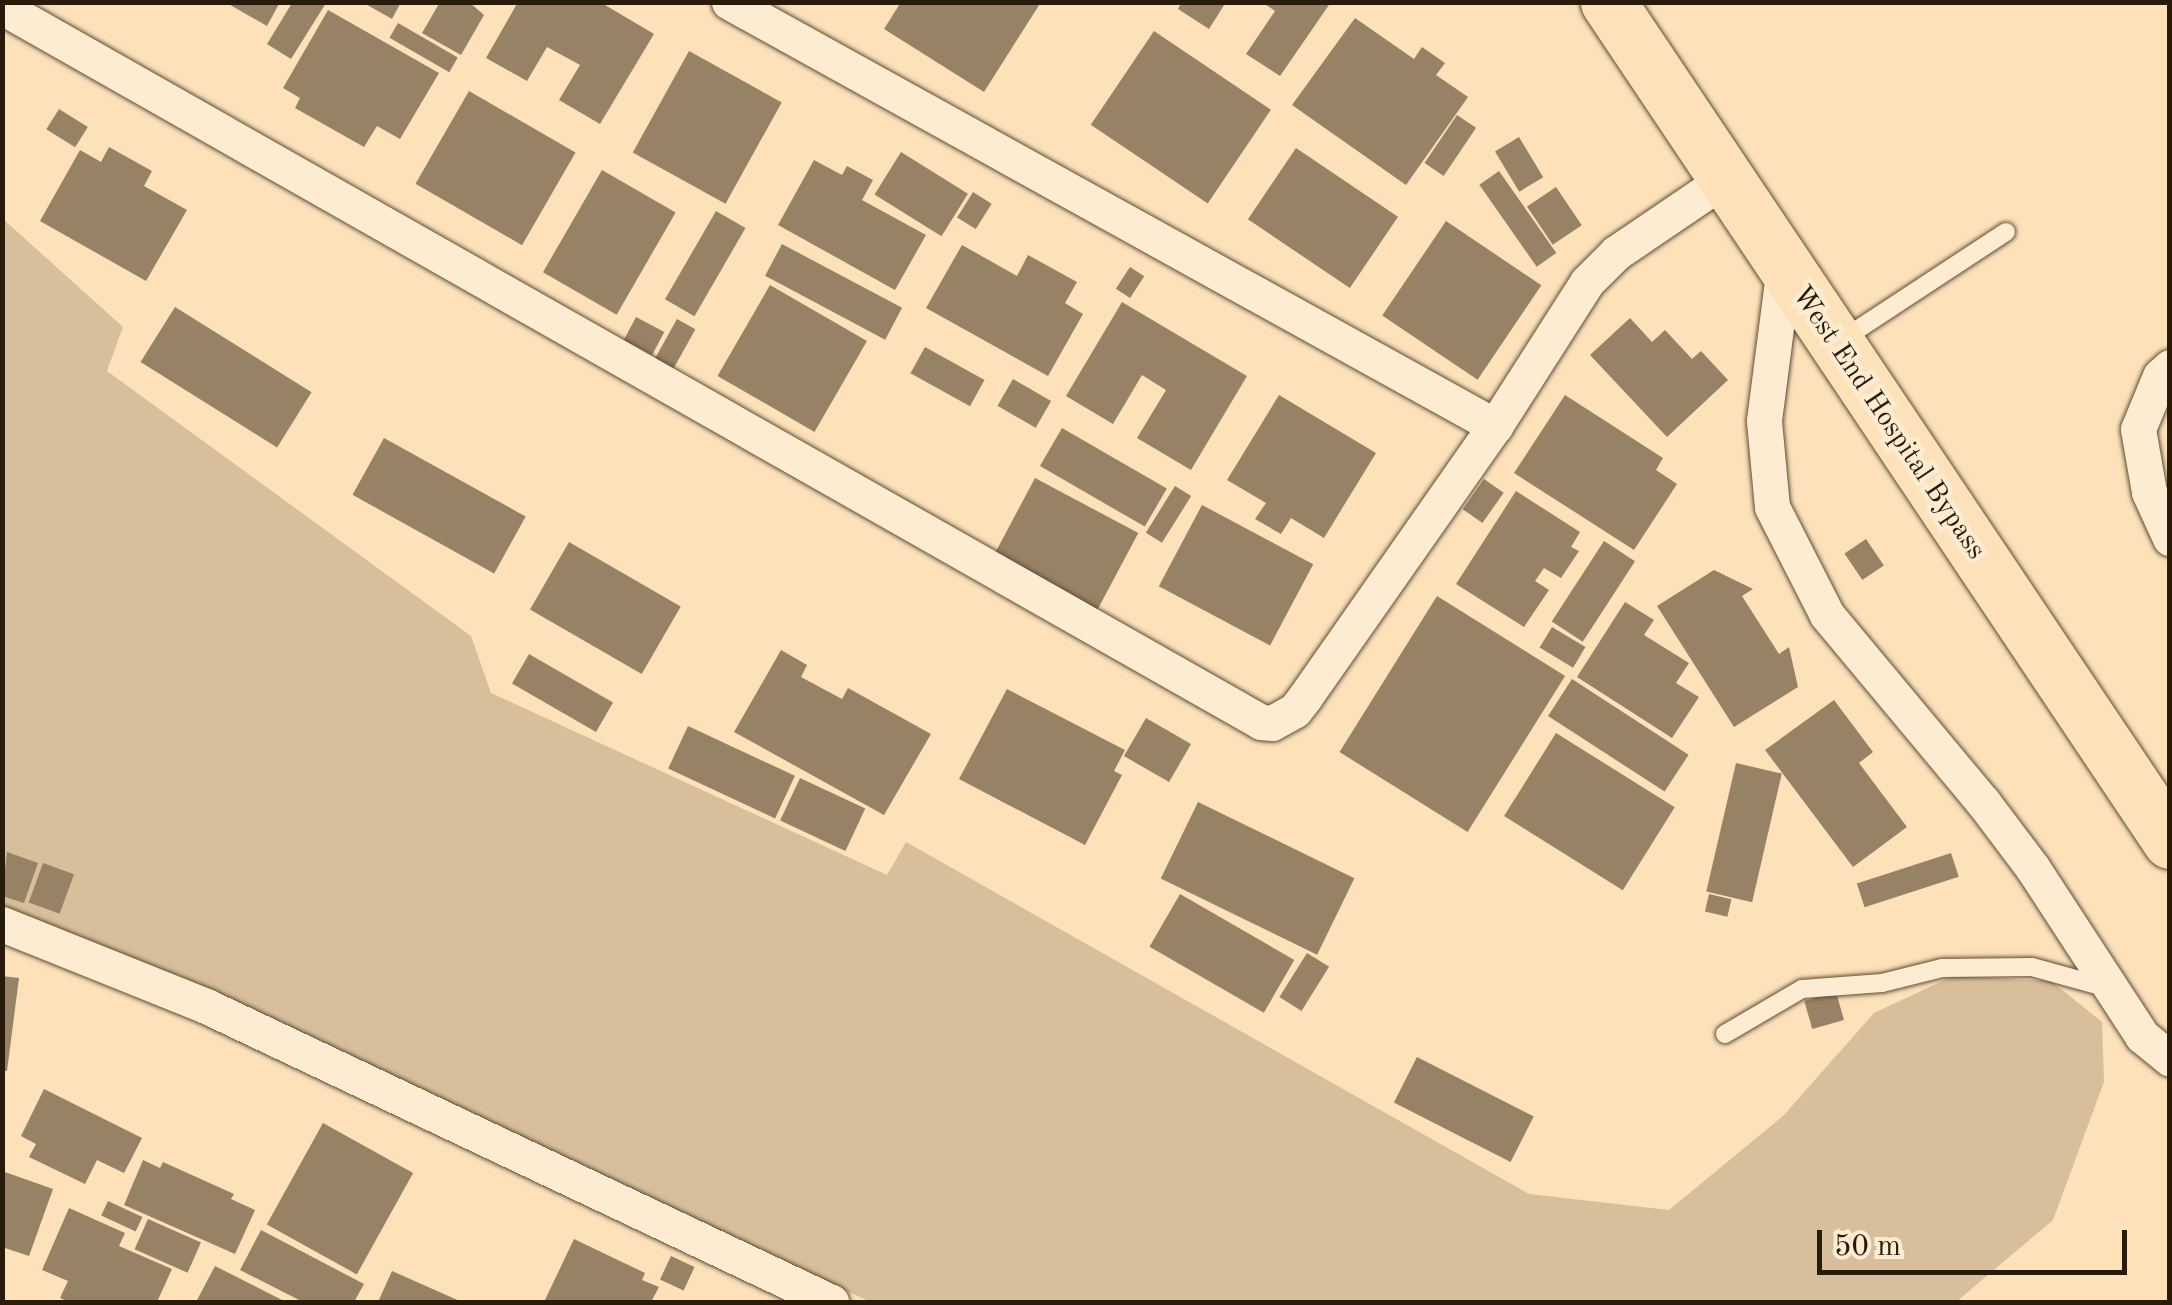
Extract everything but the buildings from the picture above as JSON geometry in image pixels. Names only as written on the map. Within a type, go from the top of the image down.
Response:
[{"type":"highway","name":"West End Hospital Bypass","points":[[1608,2],[2170,841]]},
{"type":"street","points":[[728,2],[1494,426]]},
{"type":"street","points":[[2,7],[1261,722],[1282,720],[1306,697],[1600,267],[1725,179]]},
{"type":"street","points":[[1784,266],[1764,421],[1772,507],[1827,615],[1983,802],[2032,867],[2142,1036],[2170,1059]]},
{"type":"street","points":[[2170,367],[2160,376],[2138,430],[2150,492],[2170,538]]},
{"type":"street","points":[[2,924],[206,1006],[831,1302]]},
{"type":"lane","points":[[1835,344],[2006,232]]},
{"type":"lane","points":[[1725,1034],[1802,988],[1882,984],[1942,968],[2032,967],[2108,988]]},
{"type":"shaded area","points":[[3,219],[123,327],[107,371],[471,636],[491,693],[887,875],[906,842],[1529,1194],[1669,1210],[1783,1116],[1874,1013],[1953,976],[2051,981],[2102,1022],[2104,1082],[2053,1220],[1956,1302],[871,1302],[3,910]]}]
